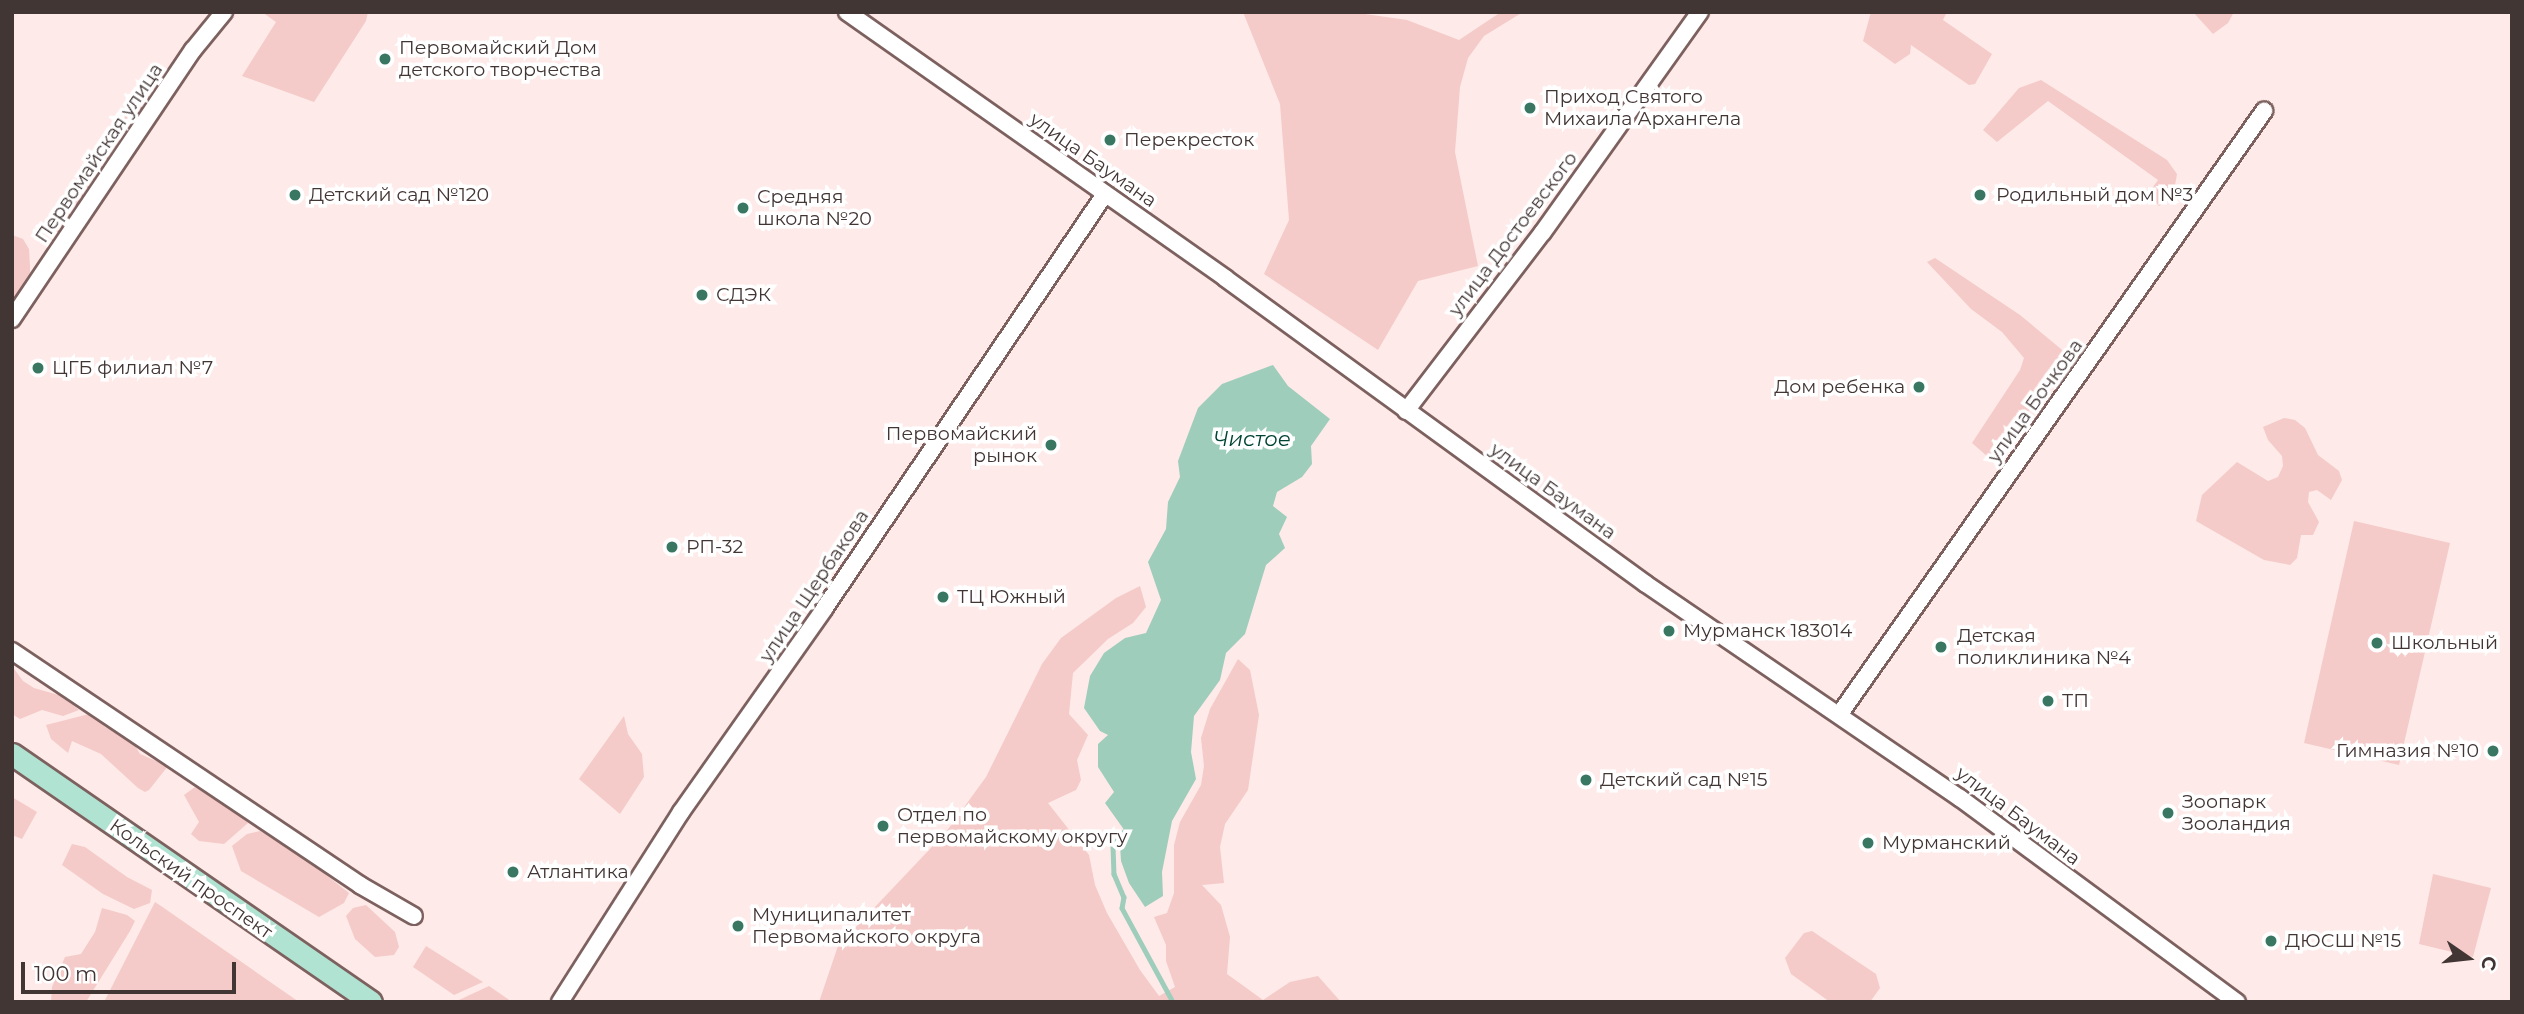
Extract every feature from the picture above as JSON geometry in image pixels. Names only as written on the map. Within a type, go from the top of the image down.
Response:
[{"type":"main road","name":"Кольский проспект","points":[[12,754],[371,1002]]},
{"type":"street","name":"Первомайская улица","points":[[12,319],[193,50],[224,12]]},
{"type":"street","name":"улица Баумана","points":[[846,12],[1105,194],[1646,584],[1960,798],[2237,1002]]},
{"type":"street","name":"улица Достоевского","points":[[1406,411],[1543,232],[1700,12]]},
{"type":"street","name":"улица Бочкова","points":[[1839,715],[2264,111]]},
{"type":"street","name":"улица Щербакова","points":[[560,1002],[681,812],[824,610],[1105,194]]},
{"type":"street","points":[[12,651],[360,885],[414,916]]},
{"type":"shaded area","points":[[262,12],[368,12],[366,21],[314,102],[242,76],[276,22]]},
{"type":"shaded area","points":[[1243,12],[1351,12],[1407,20],[1459,40],[1501,12],[1523,12],[1484,36],[1468,58],[1460,87],[1455,152],[1478,266],[1418,281],[1378,350],[1264,274],[1289,220],[1280,104]]},
{"type":"shaded area","points":[[1871,12],[1947,12],[1943,20],[1992,54],[1975,84],[1969,85],[1911,45],[1910,54],[1895,64],[1863,41]]},
{"type":"shaded area","points":[[2193,12],[2234,12],[2228,23],[2213,34]]},
{"type":"shaded area","points":[[2041,80],[2167,160],[2177,174],[2173,197],[2159,206],[2148,194],[2158,180],[2048,101],[1997,142],[1983,130],[2019,88]]},
{"type":"shaded area","points":[[135,97],[144,106],[144,112],[116,157],[98,160],[100,146],[129,99]]},
{"type":"shaded area","points":[[82,170],[96,184],[63,233],[56,232],[50,227],[53,215]]},
{"type":"shaded area","points":[[12,235],[23,239],[29,249],[30,281],[12,306]]},
{"type":"shaded area","points":[[1935,258],[2020,315],[2067,354],[2060,368],[2015,430],[1988,457],[1972,443],[2020,370],[2024,358],[2002,332],[1971,309],[1927,262]]},
{"type":"shaded area","points":[[2284,418],[2295,420],[2305,428],[2318,455],[2339,471],[2342,480],[2331,500],[2317,490],[2309,492],[2308,502],[2319,522],[2313,535],[2301,535],[2297,558],[2290,565],[2264,560],[2196,521],[2202,495],[2237,462],[2268,481],[2278,477],[2283,466],[2282,456],[2268,440],[2263,427]]},
{"type":"shaded area","name":"Школьный","points":[[2354,521],[2450,543],[2399,765],[2304,743]]},
{"type":"shaded area","points":[[1140,586],[1146,607],[1133,623],[1108,639],[1073,673],[1069,714],[1088,735],[1077,760],[1081,780],[1076,790],[1048,803],[1089,855],[1095,885],[1107,913],[1140,970],[1159,996],[1175,987],[1166,961],[1166,945],[1154,917],[1167,913],[1174,893],[1174,845],[1180,822],[1201,785],[1204,766],[1201,738],[1210,709],[1238,659],[1250,670],[1259,715],[1248,790],[1225,824],[1220,847],[1224,883],[1202,885],[1221,905],[1230,937],[1227,974],[1263,1000],[1290,982],[1318,976],[1341,1002],[819,1002],[838,946],[946,832],[986,777],[1042,664],[1061,638],[1116,598]]},
{"type":"shaded area","points":[[12,666],[23,681],[34,688],[62,696],[79,710],[63,716],[42,710],[20,719],[12,714]]},
{"type":"shaded area","points":[[93,713],[105,727],[132,740],[140,754],[168,766],[149,790],[145,792],[138,788],[101,754],[72,741],[68,753],[51,739],[46,725]]},
{"type":"shaded area","points":[[624,716],[628,734],[642,754],[644,777],[620,814],[579,779]]},
{"type":"shaded area","points":[[195,787],[243,815],[248,823],[224,844],[199,841],[191,834],[199,822],[184,795]]},
{"type":"shaded area","points":[[12,797],[37,812],[22,839],[12,835]]},
{"type":"shaded area","points":[[260,831],[306,859],[349,893],[344,903],[319,917],[241,871],[232,846],[247,834]]},
{"type":"shaded area","points":[[72,844],[85,847],[127,877],[152,890],[150,903],[134,909],[103,894],[62,865]]},
{"type":"shaded area","points":[[2433,874],[2491,888],[2473,957],[2419,944]]},
{"type":"shaded area","points":[[155,902],[161,906],[299,1002],[104,1002]]},
{"type":"shaded area","points":[[366,905],[395,932],[399,947],[394,955],[375,957],[355,939],[346,916],[353,908]]},
{"type":"shaded area","points":[[102,908],[127,915],[135,921],[130,931],[86,1002],[51,1002],[52,987],[65,957],[81,954],[95,932]]},
{"type":"shaded area","points":[[1812,931],[1876,974],[1880,988],[1870,1002],[1830,1002],[1791,974],[1785,958],[1804,933]]},
{"type":"shaded area","points":[[426,946],[483,982],[454,995],[413,967]]},
{"type":"shaded area","points":[[489,986],[512,1002],[459,1002],[459,1000]]},
{"type":"water","name":"Чистое","points":[[1273,365],[1288,386],[1330,419],[1311,446],[1312,464],[1302,477],[1277,492],[1273,506],[1287,517],[1279,534],[1285,548],[1266,565],[1245,634],[1226,653],[1220,680],[1194,716],[1191,752],[1196,779],[1172,821],[1162,872],[1163,896],[1145,907],[1129,883],[1121,861],[1120,845],[1125,831],[1105,803],[1114,792],[1098,767],[1098,744],[1108,735],[1100,731],[1084,708],[1090,676],[1104,653],[1125,638],[1146,633],[1161,600],[1148,562],[1166,529],[1168,502],[1180,477],[1178,461],[1198,408],[1222,384]]},
{"type":"waterway","points":[[1125,831],[1113,846],[1114,874],[1124,897],[1122,908],[1173,1002]]},
{"type":"place","name":"Первомайский Дом детского творчества","points":[[385,59]]},
{"type":"place","name":"Приход Святого Михаила Архангела","points":[[1530,108]]},
{"type":"place","name":"Перекресток","points":[[1110,140]]},
{"type":"place","name":"Детский сад №120","points":[[295,195]]},
{"type":"place","name":"Родильный дом №3","points":[[1980,195]]},
{"type":"place","name":"Средняя школа №20","points":[[743,208]]},
{"type":"place","name":"СДЭК","points":[[702,295]]},
{"type":"place","name":"ЦГБ филиал №7","points":[[38,368]]},
{"type":"place","name":"Дом ребенка","points":[[1919,387]]},
{"type":"place","name":"Первомайский рынок","points":[[1051,445]]},
{"type":"place","name":"РП-32","points":[[672,547]]},
{"type":"place","name":"ТЦ Южный","points":[[943,597]]},
{"type":"place","name":"Мурманск 183014","points":[[1669,631]]},
{"type":"place","name":"Школьный","points":[[2377,643]]},
{"type":"place","name":"Детская поликлиника №4","points":[[1941,647]]},
{"type":"place","name":"ТП","points":[[2048,701]]},
{"type":"place","name":"Гимназия №10","points":[[2493,751]]},
{"type":"place","name":"Детский сад №15","points":[[1586,780]]},
{"type":"place","name":"Зоопарк Зооландия","points":[[2168,813]]},
{"type":"place","name":"Отдел по первомайскому округу","points":[[883,826]]},
{"type":"place","name":"Мурманский","points":[[1868,843]]},
{"type":"place","name":"Атлантика","points":[[513,872]]},
{"type":"place","name":"Муниципалитет Первомайского округа","points":[[738,926]]},
{"type":"place","name":"ДЮСШ №15","points":[[2271,941]]}]
